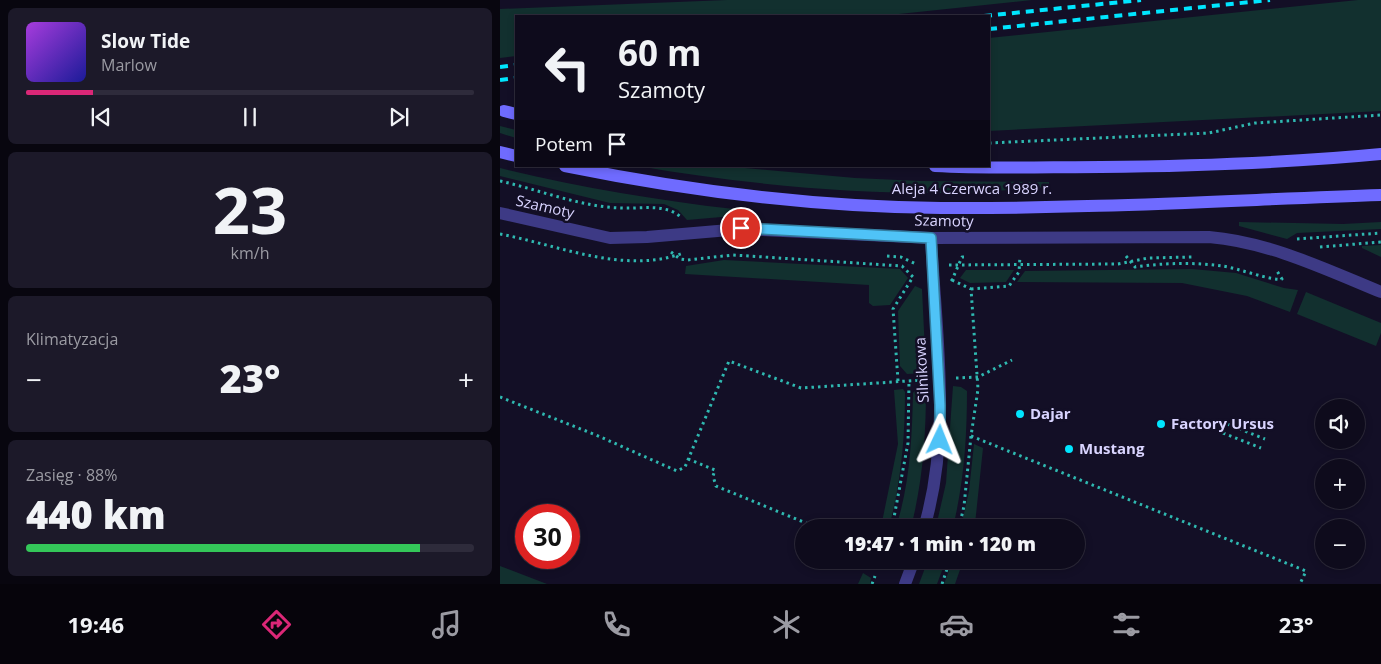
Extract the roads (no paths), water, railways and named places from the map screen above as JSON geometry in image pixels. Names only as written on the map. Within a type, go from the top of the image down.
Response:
[{"type":"main road","points":[[500,152],[515,156]]},
{"type":"main road","name":"Aleja 4 Czerwca 1989 r.","points":[[960,167],[1157,166],[1334,159],[1381,154]]},
{"type":"main road","name":"Aleja 4 Czerwca 1989 r.","points":[[570,167],[625,178],[732,193],[834,203],[940,208],[1381,195]]},
{"type":"street","name":"Szamoty","points":[[500,214],[610,238],[647,237],[741,228],[931,238],[1176,236],[1236,239],[1264,246],[1381,292]]},
{"type":"street","name":"Silnikowa","points":[[927,519],[931,504],[941,424],[931,238]]},
{"type":"street","points":[[906,581],[911,569]]},
{"type":"railway","points":[[990,15],[1141,0]]},
{"type":"railway","points":[[990,29],[1270,0]]},
{"type":"railway","points":[[500,67],[515,65]]},
{"type":"railway","points":[[500,80],[515,78]]},
{"type":"place","name":"Dajar","points":[[1020,414]]},
{"type":"place","name":"Factory Ursus","points":[[1161,424]]},
{"type":"place","name":"Mustang","points":[[1069,449]]}]
